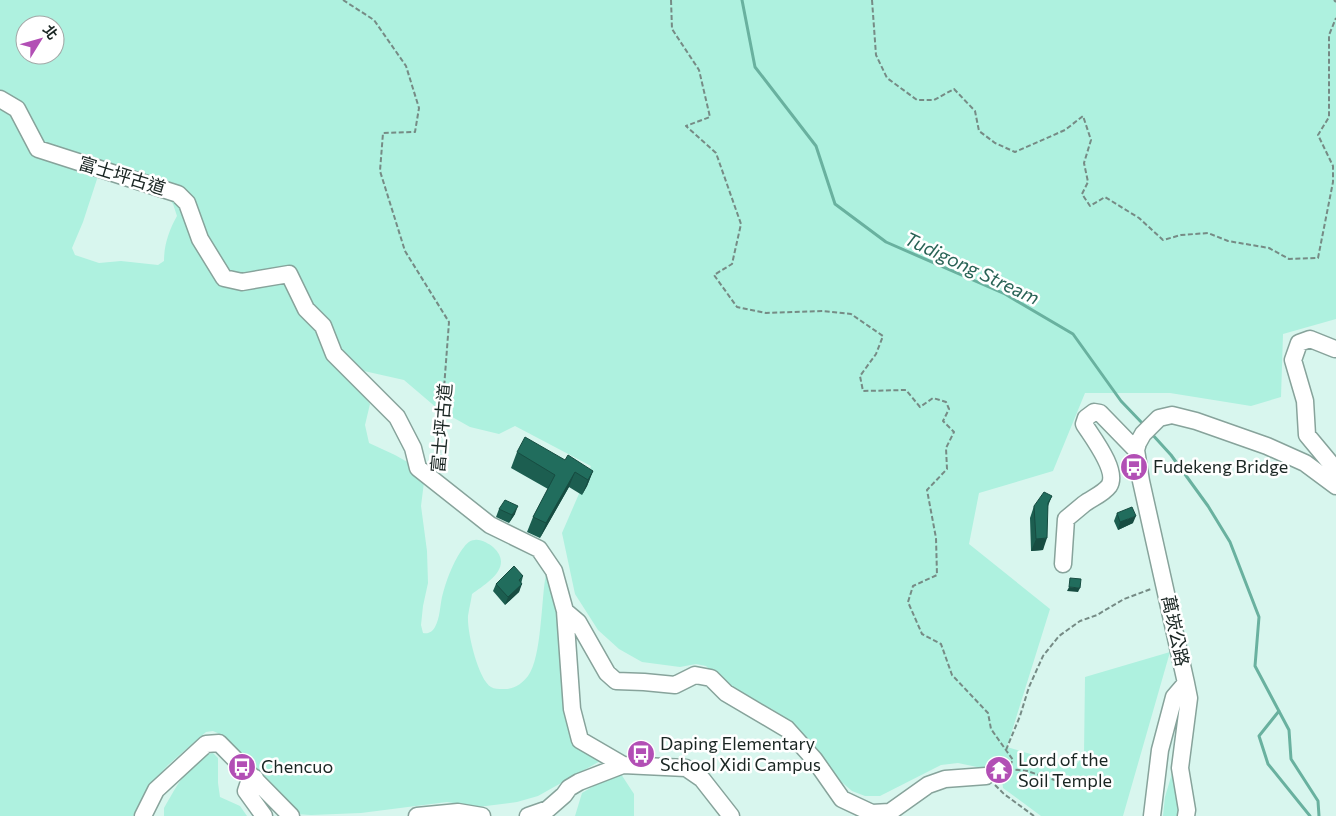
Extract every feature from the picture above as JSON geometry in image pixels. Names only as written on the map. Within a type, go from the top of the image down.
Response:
[{"type":"street","name":"富士坪古道","points":[[0,99],[18,109],[38,149],[178,194],[187,203],[200,239],[224,278],[242,282],[288,274],[306,309],[323,326],[334,354],[397,417],[413,448],[418,468],[490,525],[539,549],[554,572],[565,610],[578,622],[607,673],[616,681],[675,685],[696,674],[711,678],[726,693],[787,729],[814,759],[842,799],[872,813],[890,812],[928,785],[945,779],[986,776]]},
{"type":"street","points":[[1335,349],[1310,339],[1299,343],[1293,360],[1305,400],[1307,435],[1336,470]]},
{"type":"street","points":[[1063,564],[1066,519],[1085,503],[1101,494],[1110,485],[1112,476],[1109,464],[1084,424],[1086,418],[1094,412],[1100,412],[1137,447],[1143,434],[1159,418],[1172,415],[1196,421],[1267,446],[1305,464],[1336,486]]},
{"type":"street","name":"萬崁公路","points":[[1137,447],[1141,481],[1186,683],[1174,697],[1160,750],[1152,816]]},
{"type":"street","points":[[565,610],[572,709],[580,740],[623,765]]},
{"type":"street","points":[[1186,683],[1189,698],[1180,768],[1187,810],[1186,816]]},
{"type":"street","points":[[147,813],[156,790],[206,744],[219,743],[291,816]]},
{"type":"street","points":[[528,816],[548,809],[569,788],[579,782],[623,765],[686,768],[702,780],[732,816]]},
{"type":"street","points":[[255,778],[248,785],[246,791],[264,816]]},
{"type":"street","points":[[417,816],[458,812],[482,816]]},
{"type":"path","name":"富士坪古道","points":[[344,0],[374,20],[406,66],[419,108],[415,132],[383,133],[380,171],[405,252],[450,322],[437,483]]},
{"type":"path","points":[[671,0],[672,29],[698,70],[710,117],[686,126],[716,153],[741,224],[732,264],[714,275],[737,307],[766,313],[823,310],[851,314],[883,336],[876,354],[860,376],[863,391],[906,390],[920,407],[933,398],[946,402],[949,409],[943,421],[954,432],[946,448],[947,469],[927,490],[936,538],[937,575],[913,586],[908,602],[922,634],[941,644],[952,675],[988,713],[992,729],[1013,760],[1002,778],[986,776]]},
{"type":"path","points":[[872,0],[876,55],[887,78],[917,100],[934,100],[954,89],[975,111],[979,131],[995,143],[1015,152],[1065,130],[1083,116],[1091,140],[1084,163],[1088,182],[1082,194],[1090,206],[1105,197],[1139,218],[1163,240],[1181,235],[1208,233],[1228,241],[1269,248],[1289,259],[1318,258],[1333,182],[1333,166],[1318,135],[1329,117],[1329,35],[1336,18]]},
{"type":"path","points":[[1006,750],[1029,687],[1044,656],[1059,636],[1080,620],[1097,615],[1124,599],[1164,584]]},
{"type":"path","points":[[1008,768],[1028,771],[1076,787]]},
{"type":"path","points":[[986,776],[1004,794],[1034,816]]},
{"type":"green space","points":[[0,0],[1336,0],[1336,319],[1283,334],[1281,397],[1251,406],[1170,393],[1085,393],[1053,471],[979,493],[969,544],[1050,609],[1007,747],[1075,767],[1084,754],[1085,677],[1170,652],[1123,816],[1041,816],[1003,788],[1002,778],[977,767],[958,763],[941,765],[880,796],[865,796],[852,791],[831,773],[791,722],[772,709],[727,686],[706,666],[696,664],[680,667],[642,662],[619,649],[598,630],[575,594],[562,533],[591,466],[515,426],[499,434],[470,427],[438,409],[404,380],[355,369],[356,386],[370,404],[365,425],[369,443],[418,468],[424,482],[421,506],[427,551],[428,583],[421,625],[423,633],[434,629],[437,623],[445,585],[461,551],[473,540],[487,543],[499,554],[500,568],[491,580],[472,594],[468,616],[471,643],[482,675],[491,687],[510,689],[517,686],[523,682],[533,667],[539,642],[544,585],[546,574],[550,573],[558,597],[569,730],[579,746],[602,760],[538,796],[517,802],[478,807],[447,802],[361,813],[296,814],[222,735],[213,731],[206,732],[168,765],[149,786],[133,816],[0,816]],"holes":[[[98,176],[166,194],[173,204],[177,216],[168,238],[164,261],[158,265],[121,261],[99,263],[75,255],[72,248],[83,222]]]},
{"type":"green space","points":[[213,753],[218,758],[220,797],[240,806],[247,816],[164,816],[164,808],[184,775],[198,760],[205,755]]},
{"type":"green space","points":[[1176,760],[1181,816],[1163,816],[1165,797]]},
{"type":"green space","points":[[619,771],[634,794],[634,816],[575,816],[582,793]]},
{"type":"building","points":[[525,437],[565,460],[568,455],[593,471],[588,480],[575,472],[546,523],[533,517],[555,475],[517,452]]},
{"type":"building","points":[[1044,492],[1052,496],[1048,503],[1047,538],[1036,539],[1034,506]]},
{"type":"building","points":[[505,500],[518,506],[512,515],[499,509]]},
{"type":"building","points":[[1132,507],[1136,516],[1120,522],[1117,513]]},
{"type":"building","points":[[514,566],[523,576],[519,580],[522,584],[508,597],[496,584]]},
{"type":"building","points":[[1070,578],[1081,579],[1080,588],[1069,587]]},
{"type":"waterway","name":"Tudigong Stream","points":[[742,0],[755,67],[816,146],[835,204],[886,242],[1005,294],[1073,334],[1121,401],[1144,425]]},
{"type":"waterway","name":"Tudigong Stream","points":[[1151,433],[1171,455],[1208,506],[1230,542],[1259,617],[1255,666],[1289,730],[1291,759],[1318,801],[1319,816]]},
{"type":"waterway","name":"Tudigong Stream","points":[[1279,711],[1259,736],[1268,764],[1310,816]]},
{"type":"place","name":"Fudekeng Bridge","points":[[1134,467]]},
{"type":"place","name":"Daping Elementary School Xidi Campus","points":[[641,754]]},
{"type":"place","name":"Chencuo","points":[[242,767]]},
{"type":"place","name":"Lord of the Soil Temple","points":[[999,770]]}]
